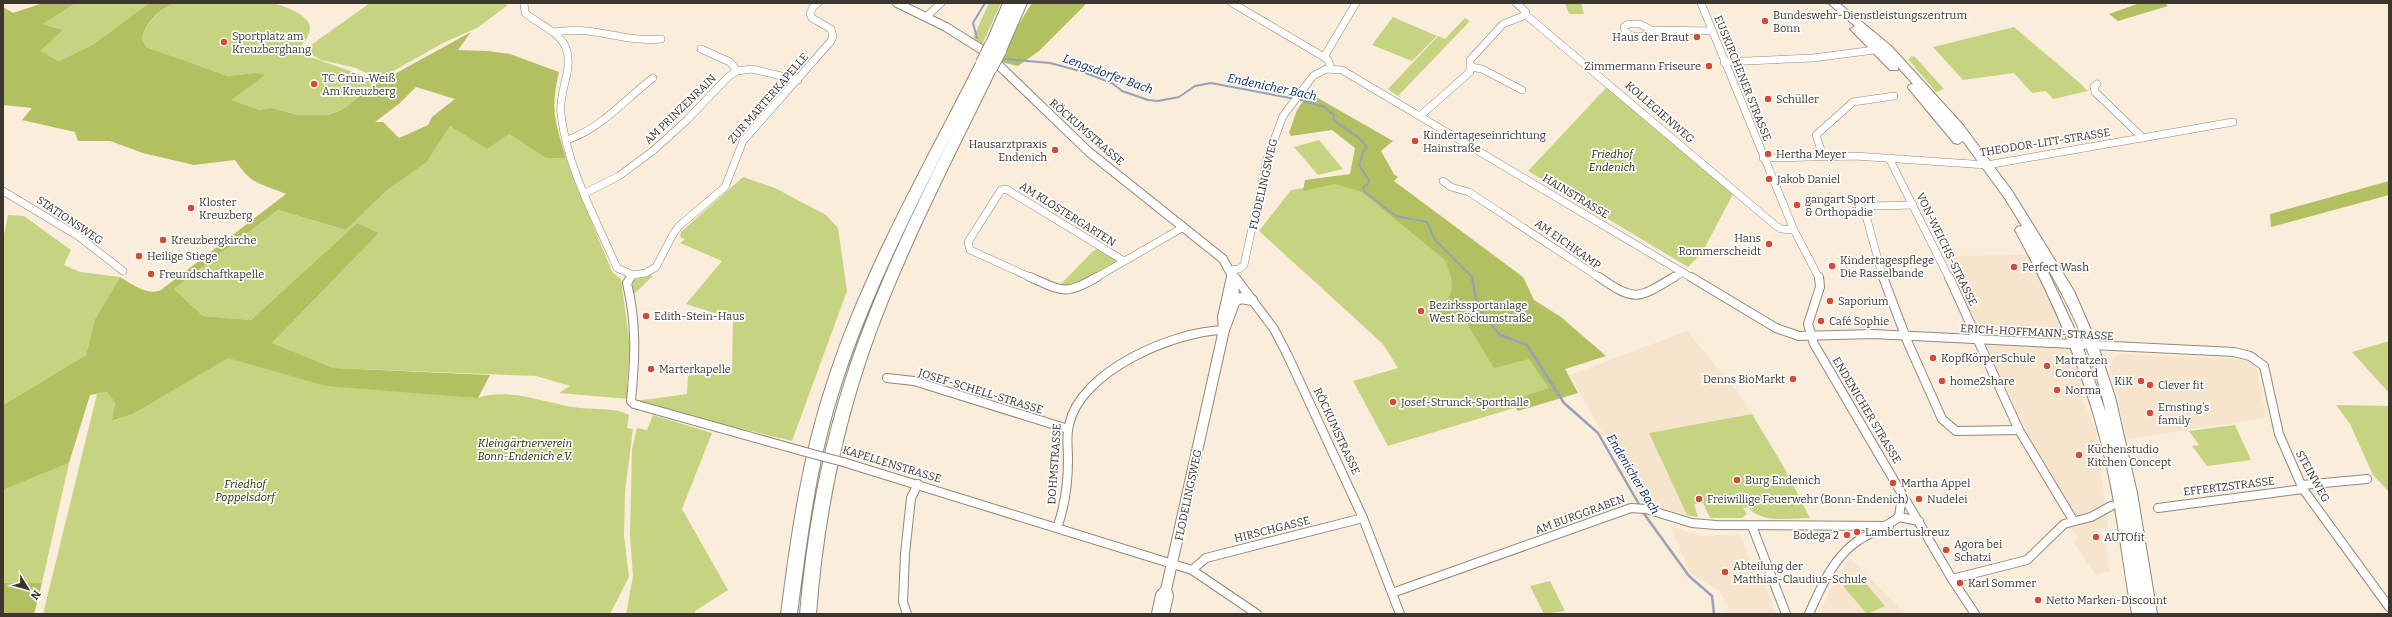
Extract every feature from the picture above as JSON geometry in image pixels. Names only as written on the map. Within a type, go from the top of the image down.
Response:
[{"type":"highway","points":[[808,614],[818,526],[828,471],[838,428],[864,346],[898,262],[987,65],[991,48],[1018,3]]},
{"type":"highway","points":[[789,614],[800,525],[811,469],[834,383],[848,344],[884,260],[987,65]]},
{"type":"main road","points":[[1825,3],[1882,49]]},
{"type":"main road","points":[[1833,3],[1939,103],[2068,291],[2092,346],[2109,397],[2130,493],[2150,614]]},
{"type":"main road","points":[[1982,164],[2047,276],[2078,345],[2098,407],[2114,468],[2139,614]]},
{"type":"street","points":[[524,3],[523,9],[529,17],[554,32],[566,49],[568,61],[560,107],[567,140],[577,175],[617,268],[632,276]]},
{"type":"street","name":"ZUR MARTERKAPELLE","points":[[632,276],[645,273],[660,263],[668,241],[674,231],[725,187],[730,179],[736,151],[798,80],[833,36],[831,29],[812,18],[810,14],[813,7],[818,3]]},
{"type":"street","name":"RÖCKUMSTRASSE","points":[[896,3],[991,48],[1008,72],[1040,107],[1068,134],[1182,228],[1192,240],[1223,267],[1231,272],[1274,329],[1287,354],[1363,518],[1400,614]]},
{"type":"street","points":[[926,17],[941,3]]},
{"type":"street","points":[[1232,3],[1324,57],[1328,60],[1330,68]]},
{"type":"street","points":[[1324,57],[1356,3]]},
{"type":"street","name":"KOLLEGIENWEG","points":[[1516,3],[1526,12],[1526,15],[1641,110],[1775,225],[1781,229],[1794,230]]},
{"type":"street","name":"EUSKIRCHENER STRASSE","points":[[1701,3],[1763,158],[1794,230],[1817,269],[1820,280],[1808,324],[1812,337]]},
{"type":"street","points":[[1421,115],[1465,77],[1471,67],[1470,60],[1503,24],[1526,15]]},
{"type":"street","points":[[554,32],[564,30],[601,31],[633,38],[661,39]]},
{"type":"street","points":[[1651,30],[1712,31]]},
{"type":"street","points":[[701,49],[730,62],[737,72],[752,69],[798,80]]},
{"type":"street","points":[[1724,62],[1811,58],[1882,49]]},
{"type":"street","points":[[1471,67],[1482,69],[1522,90]]},
{"type":"street","name":"FLODELINGSWEG","points":[[1231,272],[1243,266],[1259,191],[1273,138],[1294,98],[1313,76],[1330,68]]},
{"type":"street","name":"HAINSTRASSE","points":[[1330,68],[1349,72],[1785,334],[1798,337],[1812,337]]},
{"type":"street","name":"AM PRINZENRAIN","points":[[585,193],[619,176],[654,150],[687,120],[728,77],[737,72]]},
{"type":"street","points":[[567,140],[582,136],[599,125],[642,85],[653,78]]},
{"type":"street","points":[[2097,84],[2094,87],[2095,92],[2143,138]]},
{"type":"street","points":[[1823,156],[1816,140],[1816,135],[1853,102],[1894,96]]},
{"type":"street","name":"THEODOR-LITT-STRASSE","points":[[1763,158],[1823,156],[1889,158],[1982,164],[2233,122]]},
{"type":"street","name":"VON-WEICHS-STRASSE","points":[[1889,158],[1979,341],[2019,430],[2073,520]]},
{"type":"street","name":"AM EICHKAMP","points":[[1443,182],[1451,187],[1469,192],[1619,292],[1637,296],[1646,294],[1683,272]]},
{"type":"street","name":"AM KLOSTERGARTEN","points":[[1124,261],[1006,189],[1001,190],[995,197],[968,242],[970,250],[974,253],[1063,291],[1080,287],[1182,228]]},
{"type":"street","name":"STATIONSWEG","points":[[3,191],[78,236],[123,271]]},
{"type":"street","points":[[1913,205],[1873,206],[1868,207],[1865,212],[1879,266],[1905,337],[1942,419],[1951,429],[1956,431],[2019,430]]},
{"type":"street","name":"FLODELINGSWEG","points":[[1157,614],[1161,595],[1166,590],[1224,330],[1230,317],[1236,287],[1231,272]]},
{"type":"street","name":"FLODELINGSWEG","points":[[1224,330],[1223,317],[1231,272]]},
{"type":"street","name":"KAPELLENSTRASSE","points":[[632,276],[627,283],[634,312],[635,344],[631,401],[634,404],[918,484],[1172,565],[1192,570],[1257,614]]},
{"type":"street","points":[[1233,302],[1240,298],[1252,300]]},
{"type":"street","name":"DOHMSTRASSE","points":[[1057,528],[1065,502],[1068,429],[1073,411],[1083,395],[1093,384],[1136,356],[1207,330],[1224,330]]},
{"type":"street","name":"ERICH-HOFFMANN-STRASSE","points":[[1812,337],[1839,334],[2234,352],[2250,356],[2260,361]]},
{"type":"street","name":"ENDENICHER STRASSE","points":[[1812,337],[1822,360],[1895,479],[1902,496],[1919,521],[1975,614]]},
{"type":"street","name":"STEINWEG","points":[[2260,361],[2264,366],[2279,434],[2303,487],[2389,607]]},
{"type":"street","name":"JOSEF-SCHELL-STRASSE","points":[[886,378],[914,381],[1068,429]]},
{"type":"street","name":"EFFERTZSTRASSE","points":[[2158,508],[2367,479]]},
{"type":"street","points":[[907,614],[903,602],[904,554],[911,498],[918,484]]},
{"type":"street","points":[[1808,614],[1829,572],[1843,552],[1860,539],[1889,526],[1899,516],[1902,496]]},
{"type":"street","points":[[1952,578],[2018,564],[2027,560],[2064,524],[2073,520],[2091,517],[2111,506]]},
{"type":"street","name":"AM BURGGRABEN","points":[[1392,593],[1635,508],[1692,523],[1752,526],[1889,526]]},
{"type":"street","points":[[1899,516],[1919,521]]},
{"type":"street","name":"HIRSCHGASSE","points":[[1192,570],[1206,558],[1363,518]]},
{"type":"street","points":[[1752,526],[1786,614]]},
{"type":"street","name":"FLODELINGSWEG","points":[[1164,614],[1168,596],[1166,590]]},
{"type":"shaded area","points":[[2028,255],[2050,299],[2075,364],[2081,384],[2083,400],[2096,430],[2108,527],[2098,530],[2106,541],[2110,571],[2096,575],[2074,543],[2079,537],[2070,528],[2082,526],[2023,424],[1945,256]]},
{"type":"shaded area","points":[[1687,331],[1739,394],[1752,414],[1649,433],[1687,515],[1641,502],[1570,375]]},
{"type":"shaded area","points":[[2120,354],[2242,359],[2250,362],[2257,369],[2266,418],[2127,439],[2110,367],[2114,358]]},
{"type":"shaded area","name":"Abteilung der Matthias-Claudius-Schule","points":[[1670,526],[1701,536],[1740,534],[1754,570],[1759,570],[1776,614],[1727,614],[1728,604],[1719,591],[1690,573]]},
{"type":"shaded area","points":[[1850,558],[1905,614],[1819,614],[1834,582]]},
{"type":"green space","name":"Sportplatz am Kreuzberghang","points":[[258,2],[275,4],[293,10],[305,18],[310,27],[307,38],[296,52],[379,81],[342,110],[326,115],[298,115],[272,108],[258,110],[230,100],[255,73],[228,76],[146,47],[142,38],[150,21],[159,12],[175,3]]},
{"type":"green space","points":[[43,3],[76,3],[43,24],[63,30],[40,51],[59,61],[94,44],[149,3],[175,3],[159,12],[150,21],[142,38],[146,47],[228,76],[255,73],[265,75],[231,100],[259,110],[272,108],[298,115],[327,115],[342,110],[371,87],[471,32],[458,50],[488,51],[510,54],[559,72],[554,107],[559,134],[566,158],[546,158],[509,134],[487,149],[450,126],[427,162],[386,191],[346,230],[278,210],[174,289],[203,316],[251,320],[357,223],[379,233],[272,343],[334,368],[490,375],[478,398],[326,386],[228,358],[133,414],[112,421],[115,403],[107,392],[90,395],[69,463],[3,490],[3,405],[86,355],[95,319],[120,277],[145,290],[161,290],[286,194],[257,183],[246,175],[235,160],[194,165],[143,153],[110,141],[78,141],[75,132],[22,120],[32,108],[3,105],[3,7],[13,13]],"holes":[[[416,87],[455,99],[432,117],[428,125],[399,138],[383,122],[375,122],[400,103]]]},
{"type":"green space","points":[[76,3],[149,3],[94,44],[59,61],[39,51],[63,30],[43,24]]},
{"type":"green space","points":[[370,3],[501,3],[508,5],[477,28],[445,42],[379,79],[356,68],[321,60],[304,50]]},
{"type":"green space","points":[[989,3],[1001,3],[982,45],[973,38]]},
{"type":"green space","points":[[1032,3],[1087,3],[1039,51],[1018,66],[1001,62],[1010,38]]},
{"type":"green space","points":[[1565,3],[1581,3],[1584,14],[1569,14]]},
{"type":"green space","points":[[2140,3],[2165,3],[2168,6],[2118,21],[2109,14]]},
{"type":"green space","points":[[1393,17],[1437,36],[1412,61],[1372,45]]},
{"type":"green space","points":[[1465,18],[1470,21],[1398,96],[1388,89],[1438,36],[1445,39]]},
{"type":"green space","points":[[2014,27],[2088,91],[2053,99],[2046,91],[2032,93],[2014,73],[1963,80],[1933,47]]},
{"type":"green space","points":[[1914,56],[1944,89],[1936,92],[1908,59]]},
{"type":"green space","name":"Friedhof Endenich","points":[[1607,87],[1733,194],[1702,253],[1688,267],[1528,171]]},
{"type":"green space","points":[[1309,93],[1393,141],[1381,151],[1394,174],[1398,177],[1394,181],[1523,277],[1534,300],[1561,317],[1606,356],[1565,369],[1578,393],[1518,411],[1511,401],[1549,388],[1529,359],[1494,368],[1461,314],[1438,321],[1439,311],[1449,296],[1452,288],[1451,276],[1445,260],[1362,192],[1335,184],[1303,191],[1305,180],[1350,174],[1355,148],[1332,130],[1291,136],[1289,133],[1297,110]]},
{"type":"green space","points":[[450,126],[487,148],[509,134],[546,158],[566,158],[612,272],[621,279],[630,346],[627,383],[629,399],[559,393],[570,386],[536,376],[334,368],[272,343],[379,233],[357,223],[251,320],[203,316],[174,289],[278,210],[346,230],[386,191],[427,162]]},
{"type":"green space","points":[[1319,140],[1343,169],[1318,175],[1294,147]]},
{"type":"green space","points":[[743,177],[775,188],[826,215],[838,228],[847,291],[792,441],[646,406],[636,401],[687,394],[688,376],[732,370],[733,319],[686,304],[722,261],[680,243],[685,239],[680,237],[681,232]]},
{"type":"green space","name":"Bezirkssportanlage West Röckumstraße","points":[[1349,181],[1470,278],[1558,395],[1388,446],[1353,381],[1398,368],[1383,344],[1259,231],[1291,190]]},
{"type":"green space","points":[[2389,181],[2389,195],[2271,227],[2270,214]]},
{"type":"green space","points":[[8,215],[24,216],[71,250],[64,265],[80,272],[120,277],[95,319],[86,355],[3,405],[3,240]]},
{"type":"green space","points":[[1099,248],[1115,259],[1115,263],[1081,282],[1059,286],[1093,251]]},
{"type":"green space","points":[[650,275],[653,276],[635,293],[632,291],[634,280]]},
{"type":"green space","points":[[2389,341],[2389,393],[2352,352]]},
{"type":"green space","name":"Friedhof Poppelsdorf","points":[[228,357],[270,369],[477,398],[503,394],[516,395],[567,406],[605,409],[623,412],[629,415],[627,428],[633,429],[625,492],[624,535],[629,577],[610,614],[43,614],[97,394],[107,392],[115,403],[113,421],[133,414]]},
{"type":"green space","points":[[2336,405],[2389,406],[2389,492],[2373,475],[2350,424]]},
{"type":"green space","points":[[1752,414],[1785,469],[1810,518],[1768,518],[1760,516],[1748,507],[1743,508],[1747,514],[1742,518],[1710,518],[1703,503],[1694,504],[1698,517],[1687,515],[1649,433]]},
{"type":"green space","points":[[653,415],[712,433],[682,509],[728,590],[695,611],[696,614],[626,614],[633,576],[630,536],[632,449],[637,428],[647,430]]},
{"type":"green space","points":[[2235,425],[2251,460],[2207,466],[2192,446],[2199,445],[2189,431]]},
{"type":"green space","points":[[69,463],[42,583],[3,583],[3,490]]},
{"type":"green space","points":[[1861,578],[1885,606],[1867,614],[1843,586]]},
{"type":"green space","points":[[1550,581],[1565,611],[1544,614],[1530,586]]},
{"type":"green space","points":[[3,583],[42,583],[34,614],[3,614]]},
{"type":"waterway","name":"Lengsdorfer Bach","points":[[977,38],[973,23],[985,3]]},
{"type":"waterway","name":"Endenicher Bach","points":[[1004,59],[1050,63],[1080,71],[1112,83],[1122,91],[1148,100],[1158,101],[1179,97],[1195,86],[1211,83],[1301,100],[1324,107],[1334,115],[1333,119],[1337,123],[1360,139],[1367,148],[1363,152],[1359,165],[1369,180],[1368,184],[1363,187],[1365,192],[1396,216],[1427,222],[1435,240],[1472,277]]},
{"type":"waterway","name":"Endenicher Bach","points":[[1472,277],[1476,299],[1482,313],[1500,335],[1527,345],[1564,403],[1598,433],[1640,506]]},
{"type":"waterway","name":"Endenicher Bach","points":[[1642,511],[1689,576],[1712,596],[1714,614]]},
{"type":"place","name":"Bundeswehr-Dienstleistungszentrum Bonn","points":[[1765,21]]},
{"type":"place","name":"Haus der Braut","points":[[1697,37]]},
{"type":"place","name":"Sportplatz am Kreuzberghang","points":[[224,42]]},
{"type":"place","name":"Zimmermann Friseure","points":[[1709,66]]},
{"type":"place","name":"TC Grün-Weiß Am Kreuzberg","points":[[314,84]]},
{"type":"place","name":"Schüller","points":[[1768,99]]},
{"type":"place","name":"Kindertageseinrichtung Hainstraße","points":[[1415,141]]},
{"type":"place","name":"Hausarztpraxis Endenich","points":[[1055,150]]},
{"type":"place","name":"Hertha Meyer","points":[[1768,154]]},
{"type":"place","name":"Jakob Daniel","points":[[1769,179]]},
{"type":"place","name":"gangart Sport & Orthopädie","points":[[1797,205]]},
{"type":"place","name":"Kloster Kreuzberg","points":[[191,208]]},
{"type":"place","name":"Kreuzbergkirche","points":[[163,240]]},
{"type":"place","name":"Hans Rommerscheidt","points":[[1769,244]]},
{"type":"place","name":"Heilige Stiege","points":[[139,256]]},
{"type":"place","name":"Kindertagespflege Die Rasselbande","points":[[1832,266]]},
{"type":"place","name":"Perfect Wash","points":[[2014,267]]},
{"type":"place","name":"Freundschaftkapelle","points":[[151,274]]},
{"type":"place","name":"Saporium","points":[[1830,301]]},
{"type":"place","name":"Bezirkssportanlage West Röckumstraße","points":[[1421,311]]},
{"type":"place","name":"Edith-Stein-Haus","points":[[646,316]]},
{"type":"place","name":"Café Sophie","points":[[1821,321]]},
{"type":"place","name":"KopfKörperSchule","points":[[1933,358]]},
{"type":"place","name":"Matratzen Concord","points":[[2047,366]]},
{"type":"place","name":"Marterkapelle","points":[[651,369]]},
{"type":"place","name":"Denns BioMarkt","points":[[1793,379]]},
{"type":"place","name":"home2share","points":[[1942,381]]},
{"type":"place","name":"KiK","points":[[2141,381]]},
{"type":"place","name":"Clever fit","points":[[2150,385]]},
{"type":"place","name":"Norma","points":[[2057,390]]},
{"type":"place","name":"Josef-Strunck-Sporthalle","points":[[1393,402]]},
{"type":"place","name":"Ernsting's family","points":[[2150,413]]},
{"type":"place","name":"Küchenstudio Kitchen Concept","points":[[2079,455]]},
{"type":"place","name":"Burg Endenich","points":[[1737,480]]},
{"type":"place","name":"Martha Appel","points":[[1893,483]]},
{"type":"place","name":"Freiwillige Feuerwehr (Bonn-Endenich)","points":[[1699,499]]},
{"type":"place","name":"Nudelei","points":[[1919,499]]},
{"type":"place","name":"Lambertuskreuz","points":[[1857,532]]},
{"type":"place","name":"Bodega 2","points":[[1847,535]]},
{"type":"place","name":"AUTOfit","points":[[2096,537]]},
{"type":"place","name":"Agora bei Schatzi","points":[[1946,550]]},
{"type":"place","name":"Abteilung der Matthias-Claudius-Schule","points":[[1725,572]]},
{"type":"place","name":"Karl Sommer","points":[[1960,583]]},
{"type":"place","name":"Netto Marken-Discount","points":[[2038,600]]},
{"type":"park label","name":"Kleingärtnerverein Bonn-Endenich e.V.","points":[[525,449]]}]
